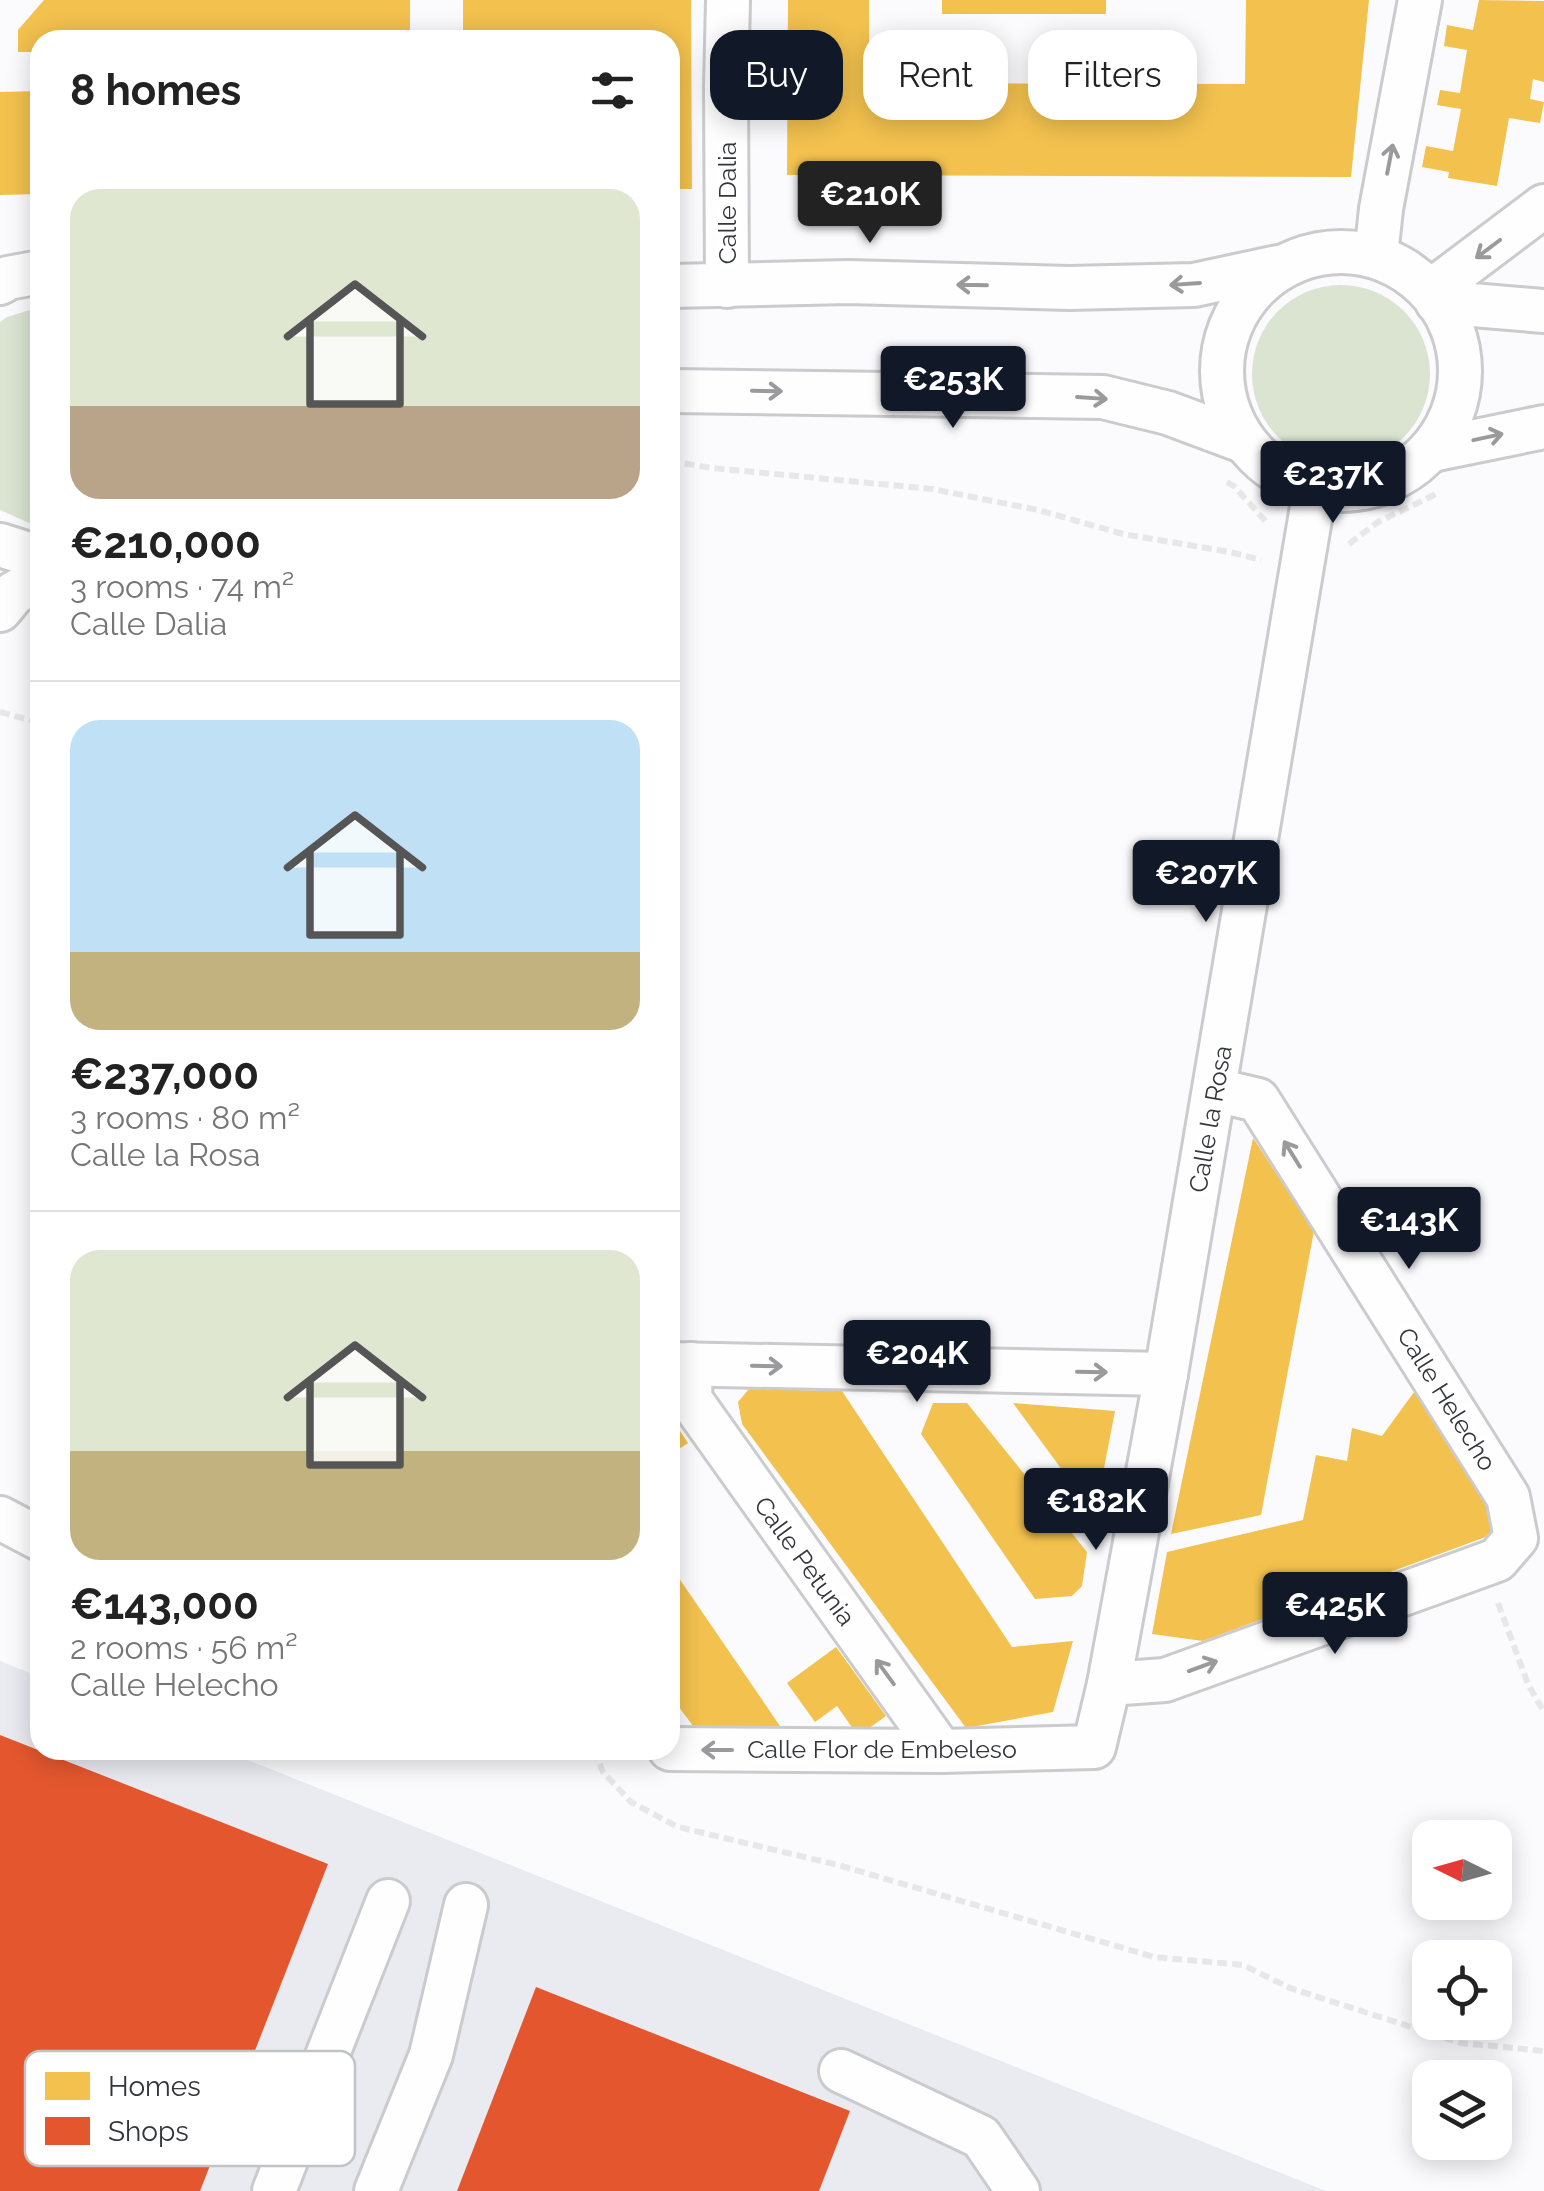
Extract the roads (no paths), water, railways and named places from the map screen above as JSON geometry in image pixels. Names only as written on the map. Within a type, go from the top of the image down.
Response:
[{"type":"street","name":"Calle Dalia","points":[[727,286],[728,0]]},
{"type":"street","points":[[1376,256],[1381,209],[1420,0]]},
{"type":"street","points":[[1434,297],[1544,206]]},
{"type":"street","points":[[680,286],[848,282],[1069,288],[1194,284],[1281,267],[1311,254],[1343,250],[1376,256],[1406,270],[1434,297],[1453,328],[1461,370],[1440,469]]},
{"type":"street","points":[[1242,440],[1224,394],[1224,345],[1244,300],[1281,267]]},
{"type":"street","points":[[0,283],[30,274]]},
{"type":"street","points":[[1434,297],[1544,311]]},
{"type":"street","points":[[680,391],[1103,397],[1168,413],[1242,440],[1274,471],[1315,489],[1358,491],[1440,469],[1544,427]]},
{"type":"street","name":"Calle la Rosa","points":[[1094,1747],[1166,1374],[1315,489]]},
{"type":"street","points":[[0,544],[30,555]]},
{"type":"street","points":[[0,610],[14,593],[30,584]]},
{"type":"street","name":"Calle Helecho","points":[[1108,1684],[1165,1680],[1501,1551],[1508,1497],[1258,1100],[1215,1090]]},
{"type":"street","points":[[680,1364],[1166,1374]]},
{"type":"street","name":"Calle Petunia","points":[[680,1364],[690,1399],[941,1751]]},
{"type":"street","points":[[0,1518],[30,1534]]},
{"type":"street","name":"Calle Flor de Embeleso","points":[[680,1750],[1094,1747]]},
{"type":"street","points":[[329,2051],[388,1901]]},
{"type":"street","points":[[376,2191],[431,2055],[466,1905]]},
{"type":"street","points":[[841,2072],[982,2137],[1018,2191]]},
{"type":"street","points":[[274,2191],[284,2166]]}]
